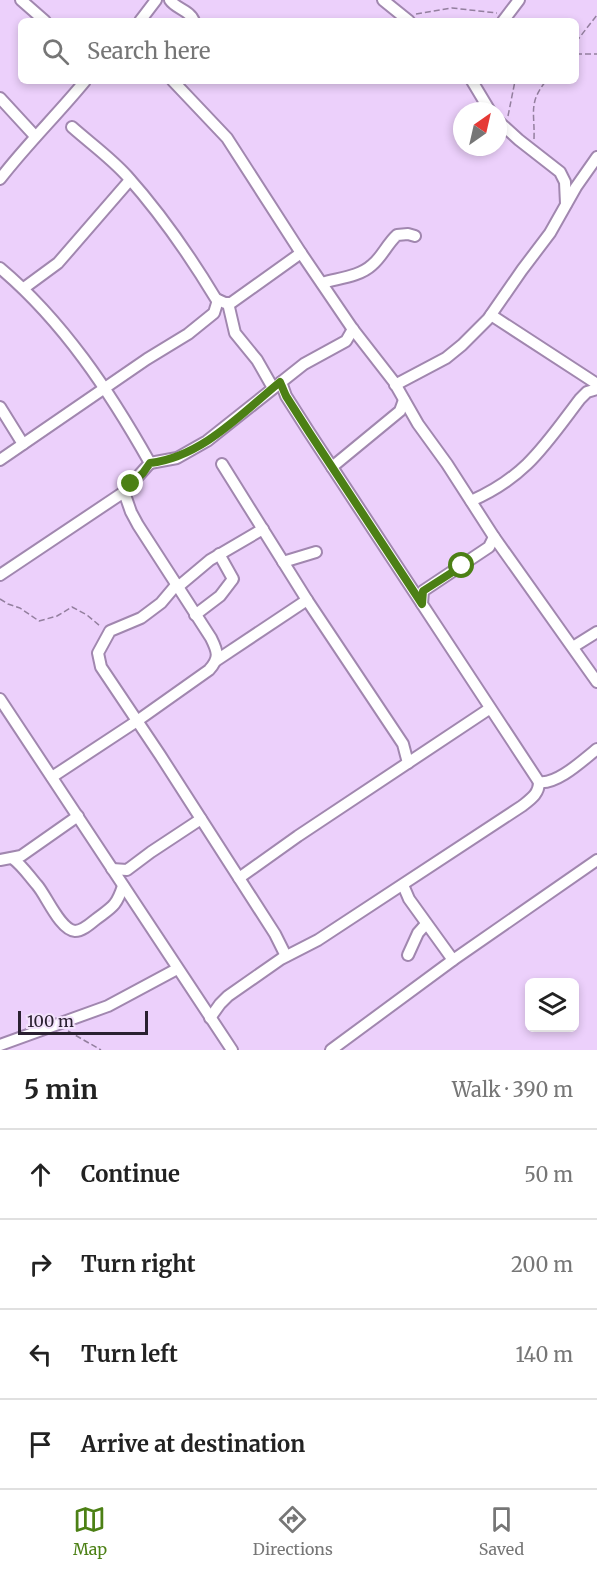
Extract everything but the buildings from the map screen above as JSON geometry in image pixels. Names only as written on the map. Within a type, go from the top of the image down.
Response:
[{"type":"street","points":[[21,0],[41,18]]},
{"type":"street","points":[[34,0],[41,18]]},
{"type":"street","points":[[142,18],[156,0]]},
{"type":"street","points":[[170,0],[194,18]]},
{"type":"street","points":[[383,0],[406,18]]},
{"type":"street","points":[[505,18],[519,0]]},
{"type":"street","points":[[0,179],[83,84]]},
{"type":"street","points":[[176,84],[227,138],[301,253],[395,385],[418,424],[494,537],[597,682]]},
{"type":"street","points":[[474,84],[485,102]]},
{"type":"street","points":[[0,98],[35,136]]},
{"type":"street","points":[[72,127],[130,180],[167,225],[223,301],[235,333],[286,396],[489,709],[539,782],[533,798],[522,806],[318,940],[286,956],[228,996],[210,1018]]},
{"type":"street","points":[[507,129],[563,176],[566,207]]},
{"type":"street","points":[[395,385],[446,358],[478,331],[544,242],[597,157]]},
{"type":"street","points":[[24,288],[58,263],[130,180]]},
{"type":"street","points":[[322,284],[367,270],[397,235],[415,236]]},
{"type":"street","points":[[223,301],[231,303],[301,253]]},
{"type":"street","points":[[0,268],[35,299],[105,388],[150,463]]},
{"type":"street","points":[[0,460],[147,359],[188,334],[210,317],[223,301]]},
{"type":"street","points":[[471,501],[508,481],[530,463],[580,399],[597,387],[491,315]]},
{"type":"street","points":[[0,575],[124,492],[150,463],[177,458],[207,441],[304,364],[346,341],[353,329]]},
{"type":"street","points":[[332,467],[400,411],[404,400]]},
{"type":"street","points":[[0,407],[23,444]]},
{"type":"street","points":[[222,464],[307,600],[402,744],[408,763]]},
{"type":"street","points":[[124,492],[134,519],[216,648],[217,660]]},
{"type":"street","points":[[263,529],[219,554],[178,585],[161,603],[141,618],[110,631],[98,653],[101,667],[275,934],[286,956]]},
{"type":"street","points":[[422,604],[423,591],[489,547],[494,537]]},
{"type":"street","points":[[283,562],[316,552]]},
{"type":"street","points":[[195,615],[220,596],[233,579],[219,554]]},
{"type":"street","points":[[51,777],[137,720],[209,670],[217,660],[307,600]]},
{"type":"street","points":[[573,647],[597,632]]},
{"type":"street","points":[[0,699],[232,1050]]},
{"type":"street","points":[[239,878],[489,709]]},
{"type":"street","points":[[539,782],[548,782],[559,777],[597,749]]},
{"type":"street","points":[[0,860],[21,856],[78,816]]},
{"type":"street","points":[[112,869],[127,870],[201,819]]},
{"type":"street","points":[[12,858],[20,863],[39,886],[60,920],[69,929],[76,931],[86,927],[111,909],[118,902],[123,886]]},
{"type":"street","points":[[331,1050],[453,960],[597,861]]},
{"type":"street","points":[[403,885],[409,899],[453,960]]},
{"type":"street","points":[[408,955],[418,933],[426,924]]},
{"type":"street","points":[[0,1045],[108,1006],[177,969]]},
{"type":"path","points":[[411,18],[452,8],[505,18]]},
{"type":"path","points":[[579,38],[597,15]]},
{"type":"path","points":[[579,54],[597,54]]},
{"type":"path","points":[[507,108],[514,84]]},
{"type":"path","points":[[533,152],[532,108],[534,98],[543,84]]},
{"type":"path","points":[[0,598],[39,621],[57,616],[72,607],[110,631]]},
{"type":"path","points":[[56,1025],[101,1050]]},
{"type":"route","points":[[131,484],[150,463],[177,458],[207,441],[280,382],[286,396],[309,432],[422,604],[423,591],[462,566]]}]
